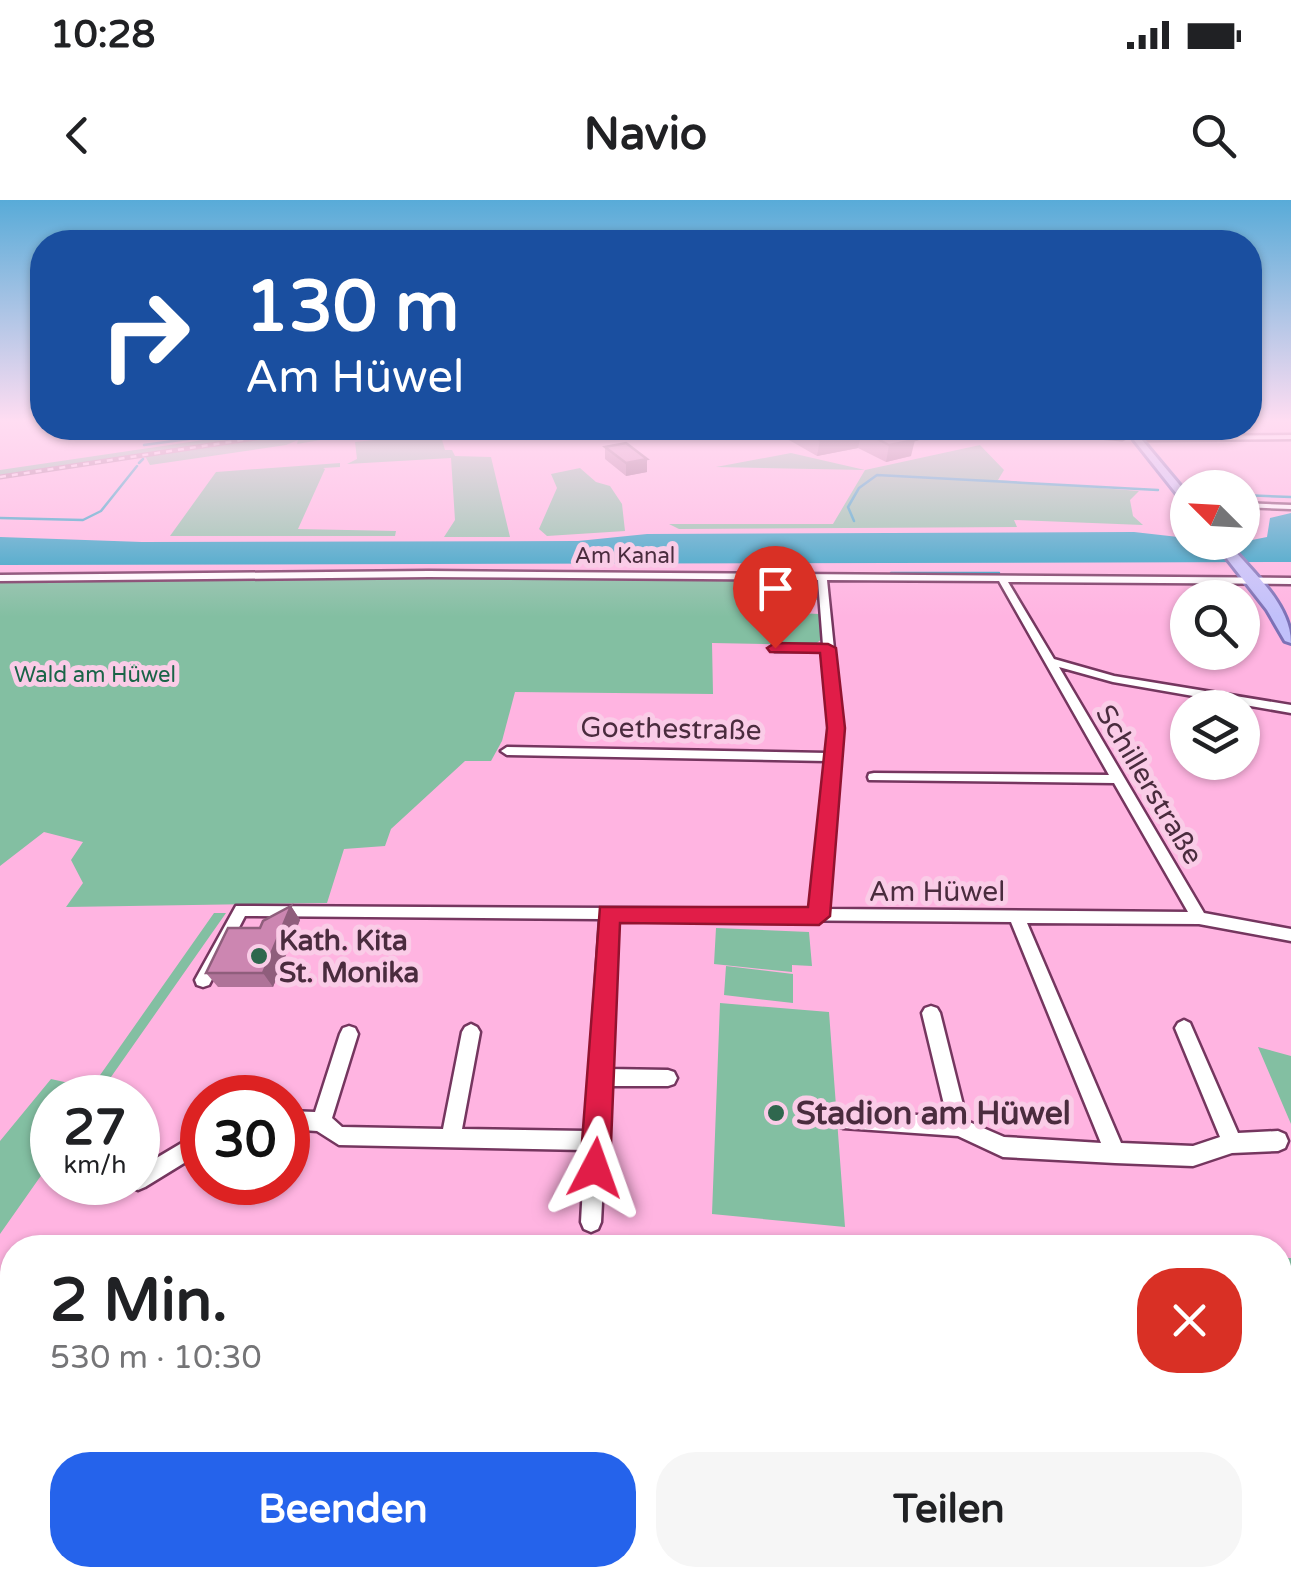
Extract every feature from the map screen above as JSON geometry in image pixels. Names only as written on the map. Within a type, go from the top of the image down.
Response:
[{"type":"main road","points":[[1235,560],[1291,638]]},
{"type":"street","points":[[1260,505],[1291,507]]},
{"type":"street","name":"Am Kanal","points":[[0,578],[1001,577],[1245,573],[1291,581]]},
{"type":"street","points":[[819,916],[836,728],[822,576]]},
{"type":"street","points":[[1001,577],[1049,661],[1113,679],[1175,690]]},
{"type":"street","points":[[775,648],[828,648]]},
{"type":"street","name":"Schillerstraße","points":[[1049,661],[1200,918]]},
{"type":"street","points":[[1260,704],[1291,709]]},
{"type":"street","name":"Goethestraße","points":[[507,751],[834,757]]},
{"type":"street","points":[[874,777],[1117,779]]},
{"type":"street","name":"Am Hüwel","points":[[203,980],[242,910],[1200,918],[1291,935]]},
{"type":"street","points":[[592,1222],[608,913]]},
{"type":"street","points":[[1016,916],[1115,1154]]},
{"type":"street","points":[[931,1013],[959,1127]]},
{"type":"street","points":[[1184,1028],[1232,1143]]},
{"type":"street","points":[[450,1139],[471,1032]]},
{"type":"street","points":[[321,1122],[349,1034]]},
{"type":"street","points":[[600,1077],[668,1078]]},
{"type":"street","points":[[844,1120],[959,1127],[1003,1146],[1115,1154],[1193,1156],[1232,1143],[1278,1142]]},
{"type":"street","points":[[310,1121],[321,1122],[339,1136],[597,1141]]},
{"type":"green space","points":[[205,488],[317,488],[298,529],[396,531],[395,536],[170,536]]},
{"type":"green space","points":[[453,488],[498,488],[510,537],[444,537],[455,520]]},
{"type":"green space","points":[[557,488],[611,488],[622,504],[625,531],[547,536],[539,529]]},
{"type":"green space","points":[[854,488],[1097,488],[1139,491],[1130,500],[1133,516],[1143,525],[1014,520],[1017,527],[679,529],[669,524],[833,524]]},
{"type":"green space","name":"Wald am Hüwel","points":[[818,579],[819,600],[792,600],[795,613],[820,614],[822,639],[814,645],[712,643],[713,694],[515,692],[502,741],[491,761],[465,761],[391,829],[385,846],[344,849],[327,903],[66,907],[83,883],[71,860],[83,842],[44,832],[0,866],[0,580]]},
{"type":"green space","points":[[214,913],[226,913],[112,1075],[100,1075]]},
{"type":"green space","points":[[716,928],[809,932],[812,966],[792,965],[792,972],[714,964]]},
{"type":"green space","points":[[726,966],[793,974],[793,1003],[724,995]]},
{"type":"green space","name":"Stadion am Hüwel","points":[[720,1003],[829,1012],[845,1227],[712,1214]]},
{"type":"green space","points":[[1258,1047],[1291,1056],[1291,1124]]},
{"type":"green space","points":[[30,1105],[30,1191],[0,1234],[0,1141]]},
{"type":"water","points":[[1291,513],[1291,562],[0,565],[0,537],[142,542],[578,541],[647,534],[1134,532],[1170,536],[1170,560],[1260,560],[1260,538],[1267,537],[1270,518]]},
{"type":"building","points":[[291,906],[263,973],[206,973],[228,928],[260,928],[263,921]]},
{"type":"waterway","points":[[0,518],[83,520],[101,511],[120,488]]},
{"type":"waterway","points":[[854,521],[848,507],[859,488]]},
{"type":"waterway","points":[[1115,488],[1158,490]]},
{"type":"waterway","points":[[1260,496],[1291,497]]},
{"type":"waterway","points":[[891,573],[999,573]]},
{"type":"place","name":"Kath. Kita St. Monika","points":[[259,956]]},
{"type":"place","name":"Stadion am Hüwel","points":[[776,1113]]},
{"type":"route","points":[[595,1168],[608,913],[819,916],[836,728],[828,648],[775,648]]}]
